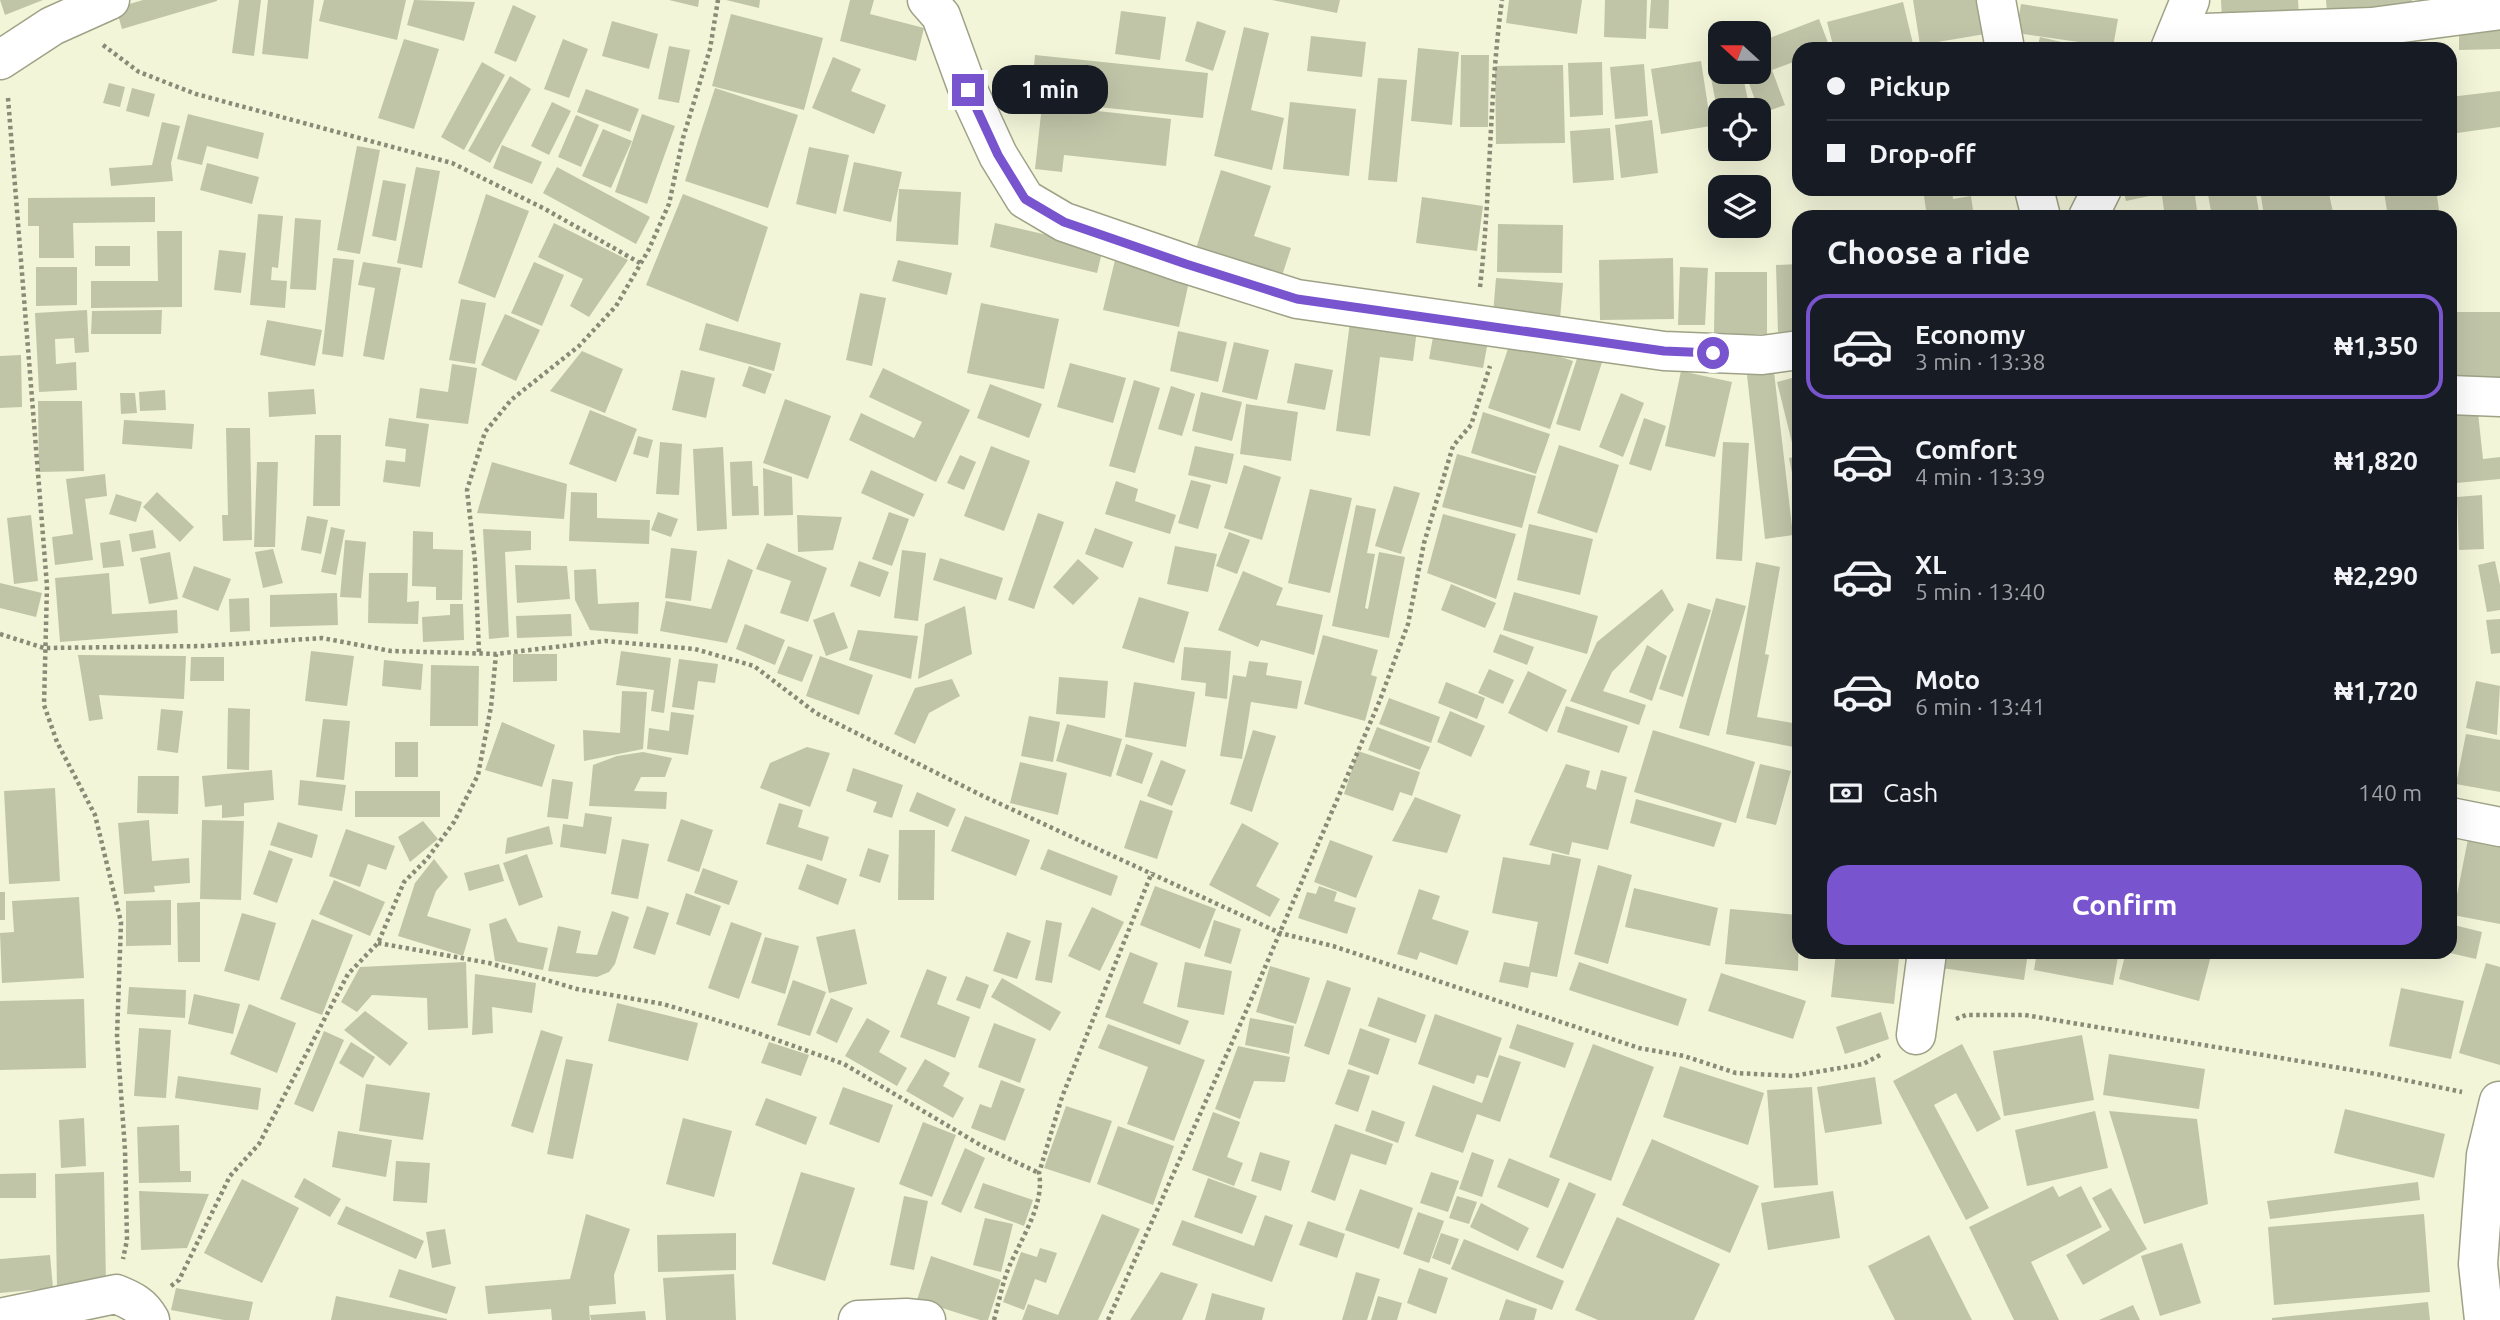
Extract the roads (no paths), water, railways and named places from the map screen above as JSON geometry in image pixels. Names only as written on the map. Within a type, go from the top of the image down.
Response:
[{"type":"street","points":[[2,53],[110,0]]},
{"type":"street","points":[[927,0],[941,16],[968,90],[998,155],[1025,199],[1064,222],[1297,299],[1664,351],[1762,355],[1792,351]]},
{"type":"street","points":[[1996,0],[2004,42]]},
{"type":"street","points":[[2179,28],[2372,27],[2500,10]]},
{"type":"street","points":[[2457,395],[2500,397]]},
{"type":"street","points":[[2457,818],[2500,827]]},
{"type":"street","points":[[1916,1035],[1926,959]]},
{"type":"street","points":[[2484,1320],[2478,1264],[2486,1155],[2499,1101]]},
{"type":"street","points":[[0,1318],[137,1308]]},
{"type":"street","points":[[858,1320],[926,1320]]}]
